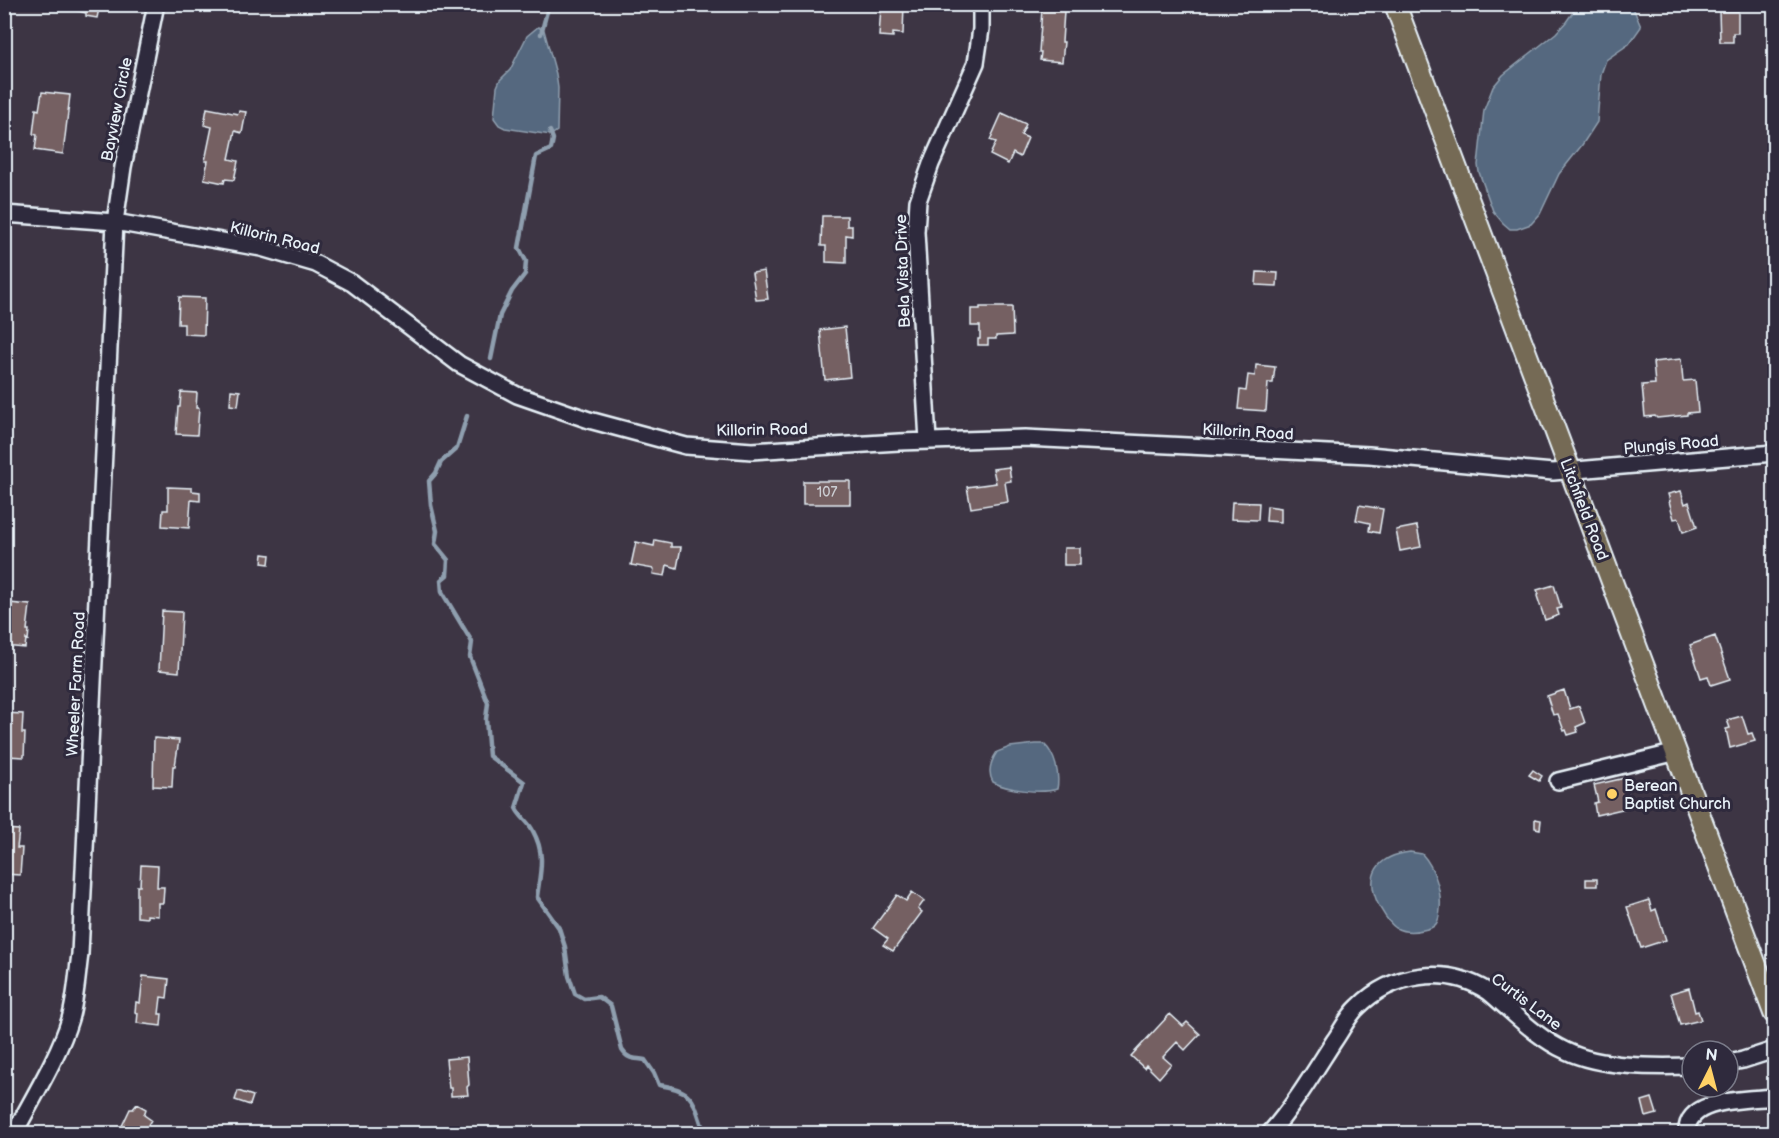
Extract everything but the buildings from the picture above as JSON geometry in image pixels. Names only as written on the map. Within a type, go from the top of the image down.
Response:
[{"type":"main road","name":"Litchfield Road","points":[[1395,4],[1774,1013]]},
{"type":"street","name":"Bayview Circle","points":[[115,222],[123,167],[156,4]]},
{"type":"street","name":"Bela Vista Drive","points":[[928,441],[916,232],[918,201],[931,164],[976,63],[981,29],[981,4]]},
{"type":"street","name":"Killorin Road","points":[[4,214],[115,222],[261,248],[316,264],[352,283],[459,364],[518,395],[589,420],[686,446],[752,451],[1025,438],[1369,455],[1553,472],[1571,471]]},
{"type":"street","name":"Wheeler Farm Road","points":[[14,1134],[60,1045],[70,1020],[80,954],[115,222]]},
{"type":"street","name":"Plungis Road","points":[[1571,471],[1774,453]]},
{"type":"street","points":[[1558,781],[1677,752]]},
{"type":"street","name":"Curtis Lane","points":[[1269,1134],[1356,1008],[1374,993],[1410,977],[1428,974],[1471,982],[1488,992],[1543,1038],[1586,1059],[1608,1063],[1680,1066]]},
{"type":"street","points":[[1740,1061],[1774,1050]]},
{"type":"street","points":[[1687,1134],[1686,1125],[1695,1112],[1714,1103],[1774,1097]]},
{"type":"water","points":[[1578,5],[1632,5],[1641,27],[1629,44],[1606,60],[1601,74],[1597,122],[1559,174],[1540,214],[1531,224],[1510,229],[1493,211],[1479,172],[1484,110],[1493,87],[1503,75],[1556,33]]},
{"type":"water","points":[[538,27],[544,30],[558,88],[557,131],[551,135],[505,128],[499,125],[494,118],[497,87],[500,80],[510,70],[527,36]]},
{"type":"water","points":[[1044,744],[1054,759],[1058,777],[1057,789],[1025,790],[993,782],[990,767],[997,752],[1010,747]]},
{"type":"water","points":[[1410,852],[1422,854],[1433,872],[1440,902],[1439,918],[1434,926],[1427,929],[1405,931],[1388,921],[1379,906],[1373,885],[1376,869],[1382,863],[1399,854]]},
{"type":"waterway","points":[[541,34],[549,4]]},
{"type":"waterway","points":[[491,359],[500,315],[512,291],[525,274],[526,261],[519,248],[536,156],[551,149],[553,139],[550,131]]},
{"type":"waterway","points":[[467,416],[457,448],[441,462],[429,481],[431,505],[437,531],[435,544],[448,560],[447,575],[441,580],[442,592],[472,642],[470,657],[488,703],[486,719],[489,756],[524,782],[516,808],[531,828],[540,848],[541,864],[537,897],[559,928],[575,994],[584,999],[599,997],[611,1006],[624,1053],[632,1058],[645,1060],[659,1085],[681,1090],[687,1095],[695,1106],[705,1134]]},
{"type":"place","name":"Berean Baptist Church","points":[[1612,794]]}]
